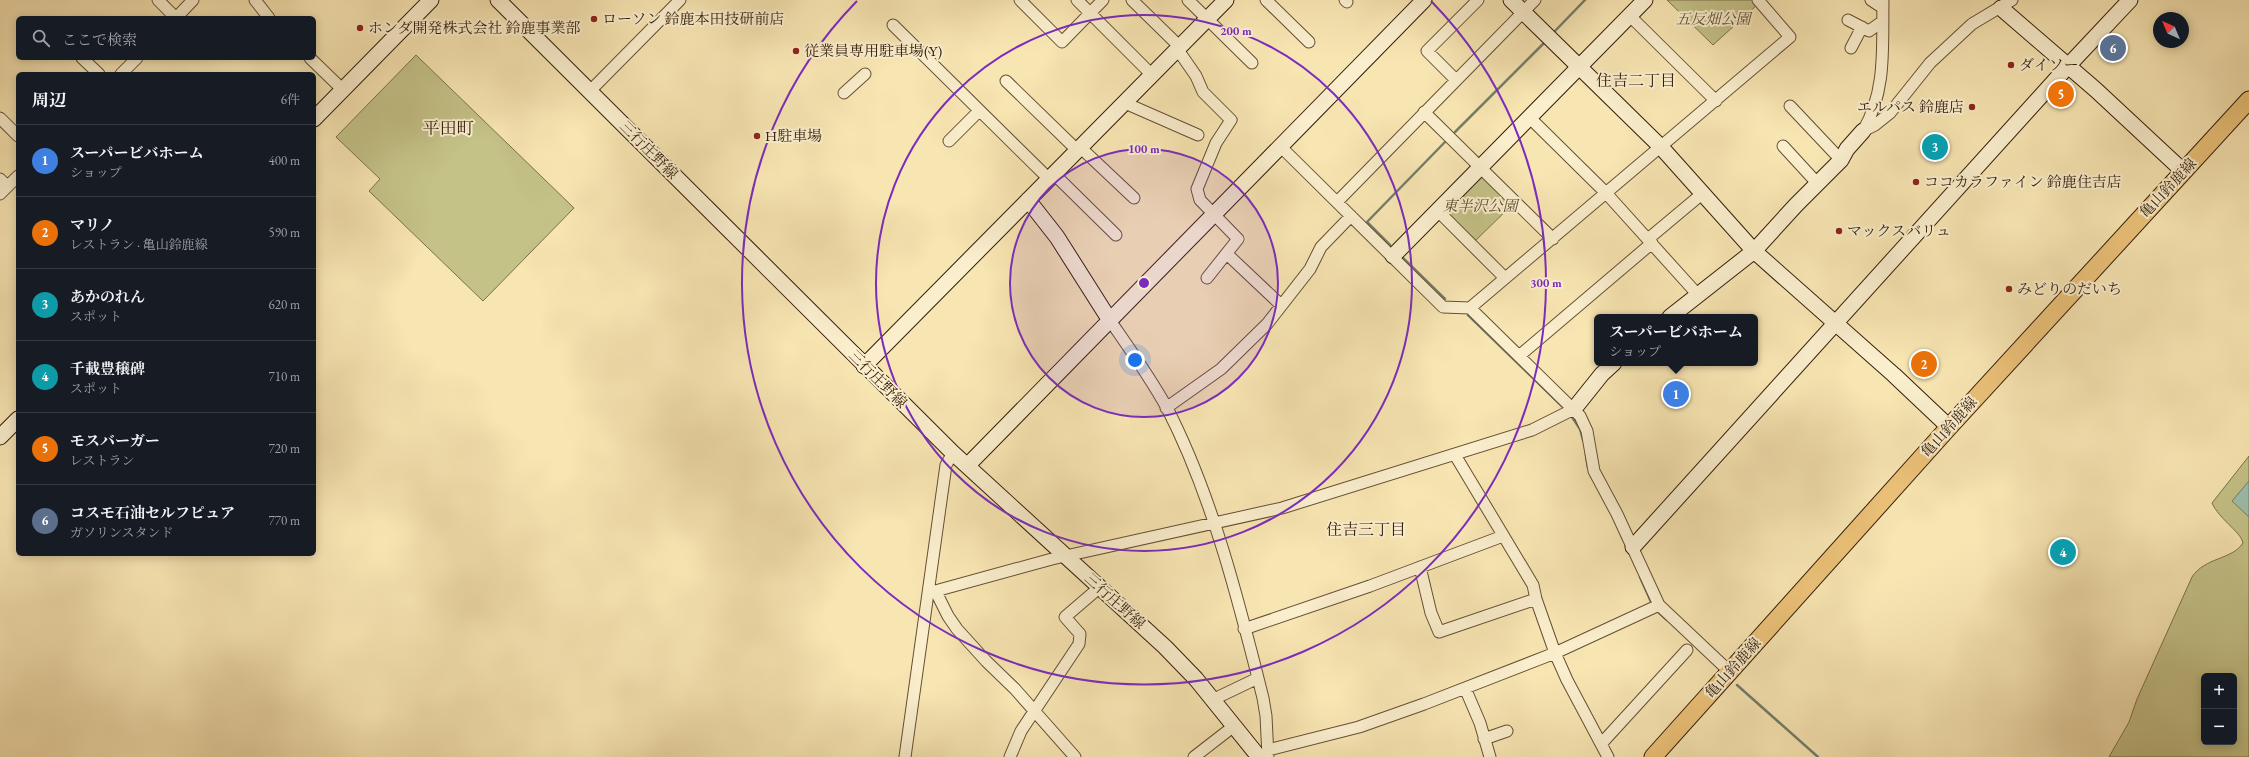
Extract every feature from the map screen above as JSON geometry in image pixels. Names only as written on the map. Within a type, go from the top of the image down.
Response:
[{"type":"main road","name":"亀山鈴鹿線","points":[[1653,757],[1949,427],[2249,100]]},
{"type":"street","points":[[158,0],[174,16]]},
{"type":"street","points":[[178,16],[194,0]]},
{"type":"street","points":[[255,0],[267,16]]},
{"type":"street","points":[[316,117],[431,0]]},
{"type":"street","name":"三行庄野線","points":[[498,0],[953,453],[1165,647],[1234,726],[1265,755]]},
{"type":"street","points":[[590,91],[680,0]]},
{"type":"street","points":[[1020,0],[1062,42],[1103,0]]},
{"type":"street","points":[[1077,0],[1152,75]]},
{"type":"street","points":[[1132,0],[1179,49],[1196,76],[1203,92],[1230,120],[1216,143],[1197,189],[1200,200],[1238,239],[1207,278]]},
{"type":"street","points":[[1188,0],[1208,18],[1252,63]]},
{"type":"street","points":[[864,366],[1226,0]]},
{"type":"street","points":[[1266,0],[1309,42]]},
{"type":"street","points":[[967,466],[1109,319],[1424,0]]},
{"type":"street","points":[[1456,80],[1428,51],[1478,0]]},
{"type":"street","points":[[1511,0],[1661,147],[1754,251],[1949,427]]},
{"type":"street","points":[[1337,202],[1535,0]]},
{"type":"street","points":[[1393,256],[1645,0]]},
{"type":"street","points":[[1280,146],[1443,307],[1470,308],[1716,102],[1790,37],[1758,0]]},
{"type":"street","points":[[1674,314],[1754,251],[1841,160],[1847,148],[1863,131],[1872,115],[1881,82],[1883,4],[1871,0]]},
{"type":"street","points":[[1633,547],[2068,66],[2130,0]]},
{"type":"street","points":[[1863,131],[1876,125],[1890,113],[1930,62],[1972,24],[2007,4],[2068,66],[2183,171]]},
{"type":"street","points":[[1630,16],[1716,102]]},
{"type":"street","points":[[1848,20],[1869,31],[1883,21]]},
{"type":"street","points":[[893,25],[979,111],[1116,235]]},
{"type":"street","points":[[1851,48],[1862,27]]},
{"type":"street","points":[[84,60],[97,72]]},
{"type":"street","points":[[123,72],[134,60]]},
{"type":"street","points":[[312,60],[343,90]]},
{"type":"street","points":[[844,94],[865,74]]},
{"type":"street","points":[[1006,81],[1134,198]]},
{"type":"street","points":[[1125,103],[1198,135]]},
{"type":"street","points":[[1790,106],[1841,160]]},
{"type":"street","points":[[949,141],[979,111]]},
{"type":"street","points":[[1424,112],[1553,239]]},
{"type":"street","points":[[1529,117],[1606,193],[1698,295]]},
{"type":"street","points":[[0,118],[16,134]]},
{"type":"street","points":[[1783,146],[1818,183]]},
{"type":"street","points":[[2,186],[16,177]]},
{"type":"street","points":[[1518,356],[1703,193]]},
{"type":"street","points":[[1028,200],[1057,237],[1166,408],[1192,462],[1214,524],[1258,678],[1266,716],[1265,755],[1359,727],[1465,688],[1555,653],[1658,605]]},
{"type":"street","points":[[1437,210],[1505,278]]},
{"type":"street","points":[[1166,408],[1221,369],[1267,324],[1310,269],[1321,247],[1351,216]]},
{"type":"street","points":[[1227,254],[1281,305]]},
{"type":"street","points":[[1470,308],[1580,416],[1586,431],[1594,471],[1633,547],[1658,605],[1730,672]]},
{"type":"street","points":[[932,592],[1066,556],[1282,508],[1532,430],[1574,409],[1602,374],[1611,366]]},
{"type":"street","points":[[0,437],[16,421]]},
{"type":"street","points":[[905,757],[932,592],[946,465],[953,453]]},
{"type":"street","points":[[1455,455],[1533,585],[1536,599],[1555,653],[1567,680],[1608,757]]},
{"type":"street","points":[[1244,629],[1503,536]]},
{"type":"street","points":[[1420,567],[1431,613],[1439,632],[1536,599]]},
{"type":"street","points":[[1010,757],[1021,731],[1079,644],[1080,634],[1065,618],[1100,587]]},
{"type":"street","points":[[932,592],[958,630],[1035,711],[1075,757]]},
{"type":"street","points":[[1601,744],[1687,650]]},
{"type":"street","points":[[1212,700],[1258,678]]},
{"type":"street","points":[[1465,688],[1480,723],[1490,757]]},
{"type":"street","points":[[1194,757],[1234,726]]},
{"type":"street","points":[[1484,739],[1507,731]]},
{"type":"green space","name":"五反畑公園","points":[[1667,0],[1753,0],[1758,4],[1713,45]]},
{"type":"green space","points":[[416,55],[574,208],[483,301],[369,191],[380,179],[336,137]]},
{"type":"green space","name":"東半沢公園","points":[[1484,175],[1513,204],[1474,242],[1445,213],[1479,176]]},
{"type":"green space","points":[[2249,456],[2249,757],[2109,757],[2129,722],[2137,699],[2192,577],[2197,570],[2232,553],[2243,543],[2238,534],[2215,509],[2212,503]]},
{"type":"shaded area","points":[[2249,481],[2249,517],[2232,501]]},
{"type":"waterway","points":[[1554,32],[1585,0]]},
{"type":"waterway","points":[[1455,132],[1544,43]]},
{"type":"waterway","points":[[1390,245],[1367,222],[1445,142]]},
{"type":"waterway","points":[[1403,258],[1445,299]]},
{"type":"waterway","points":[[1468,315],[1565,409]]},
{"type":"waterway","points":[[1572,417],[1580,429],[1583,440]]},
{"type":"waterway","points":[[1586,455],[1588,468]]},
{"type":"waterway","points":[[1640,577],[1652,604]]},
{"type":"waterway","points":[[1657,611],[1667,620]]},
{"type":"waterway","points":[[1737,685],[1818,757]]},
{"type":"place","name":"ローソン 鈴鹿本田技研前店","points":[[594,19]]},
{"type":"place","name":"ホンダ開発株式会社 鈴鹿事業部","points":[[360,28]]},
{"type":"place","name":"コスモ石油セルフピュア","points":[[2113,48]]},
{"type":"place","name":"従業員専用駐車場(Y)","points":[[796,51]]},
{"type":"place","name":"ダイソー","points":[[2011,65]]},
{"type":"place","name":"モスバーガー","points":[[2061,94]]},
{"type":"place","name":"エルパス 鈴鹿店","points":[[1972,107]]},
{"type":"place","name":"H駐車場","points":[[757,136]]},
{"type":"place","name":"あかのれん","points":[[1935,147]]},
{"type":"place","name":"ココカラファイン 鈴鹿住吉店","points":[[1916,182]]},
{"type":"place","name":"マックスバリュ","points":[[1839,231]]},
{"type":"place","name":"みどりのだいち","points":[[2009,289]]},
{"type":"place","name":"マリノ","points":[[1924,364]]},
{"type":"place","name":"スーパービバホーム","points":[[1676,394]]},
{"type":"place","name":"千載豊穣碑","points":[[2063,552]]},
{"type":"district","name":"住吉二丁目","points":[[1636,80]]},
{"type":"district","name":"平田町","points":[[448,128]]},
{"type":"district","name":"住吉三丁目","points":[[1366,529]]}]
